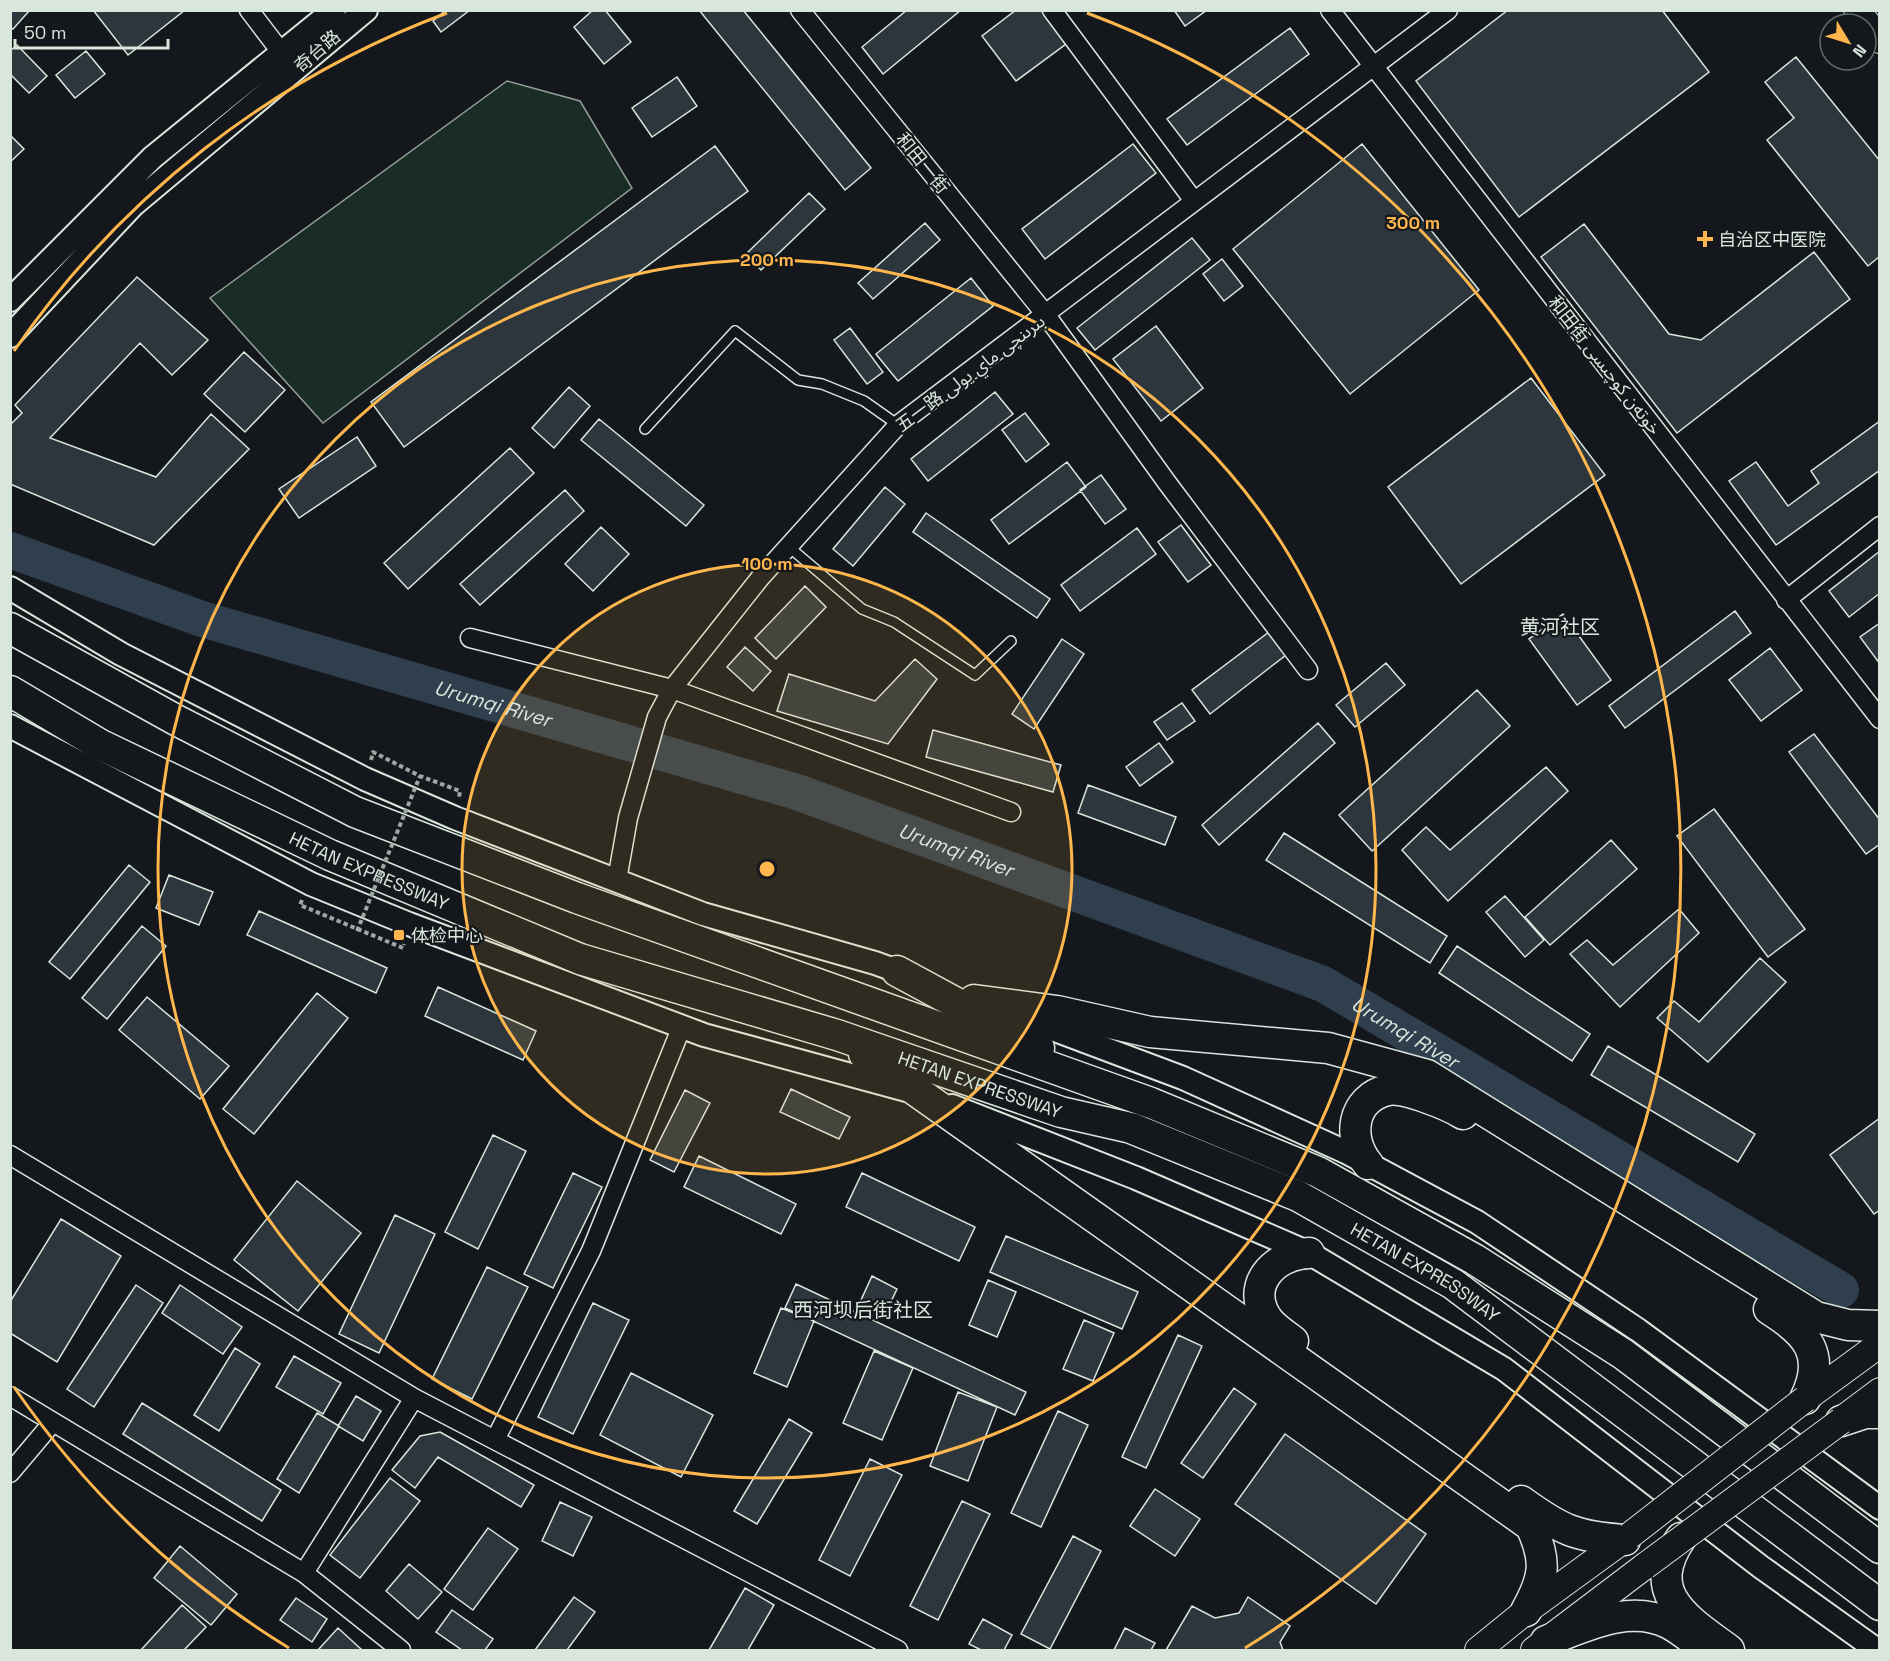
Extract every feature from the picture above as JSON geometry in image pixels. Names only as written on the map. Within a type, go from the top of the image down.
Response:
[{"type":"highway","name":"HETAN EXPRESSWAY","points":[[10,628],[176,720],[355,812],[577,898],[1123,1093],[1318,1172],[1474,1259],[1623,1354],[1880,1548]]},
{"type":"highway","name":"HETAN EXPRESSWAY","points":[[10,691],[99,744],[330,855],[580,958],[837,1035],[1061,1112],[1131,1128],[1308,1202],[1453,1284],[1880,1605]]},
{"type":"highway","points":[[897,971],[1123,1093]]},
{"type":"highway","points":[[974,1000],[1057,1011],[1150,1032],[1328,1048],[1427,1075],[1816,1317],[1848,1325],[1880,1326]]},
{"type":"highway","points":[[837,1035],[1531,1526],[1542,1550],[1543,1569],[1539,1589],[1526,1611]]},
{"type":"highway","points":[[1368,1164],[1357,1147],[1354,1128],[1357,1114],[1375,1095],[1388,1090],[1402,1090],[1459,1112],[1801,1331],[1811,1346],[1815,1364],[1813,1382],[1805,1399]]},
{"type":"highway","points":[[1309,1253],[1283,1258],[1264,1278],[1262,1305],[1267,1318],[1275,1328],[1552,1524],[1587,1537],[1627,1538]]},
{"type":"highway","points":[[1841,1420],[1865,1413],[1880,1413]]},
{"type":"highway","points":[[1681,1538],[1672,1552],[1667,1577],[1672,1602],[1682,1616],[1729,1650]]},
{"type":"highway","points":[[1540,1646],[1622,1616],[1646,1616],[1669,1623],[1707,1650]]},
{"type":"main road","points":[[1857,10],[1880,40]]},
{"type":"main road","points":[[1478,1650],[1526,1611],[1627,1538],[1805,1399],[1880,1344]]},
{"type":"main road","points":[[1540,1646],[1880,1391]]},
{"type":"street","points":[[249,10],[281,52]]},
{"type":"street","name":"奇台路","points":[[10,300],[120,187],[334,10]]},
{"type":"street","name":"奇台路","points":[[10,336],[133,205],[195,151],[270,93],[366,10]]},
{"type":"street","name":"和田一街","points":[[800,10],[1046,315],[1168,484],[1308,670]]},
{"type":"street","points":[[1052,10],[1194,201]]},
{"type":"street","name":"和田街 خوتەن كوچىسى","points":[[1330,10],[1880,719]]},
{"type":"street","name":"五一路 بىرىنچى ماي يولى","points":[[617,880],[628,818],[657,717],[672,689],[788,546],[898,425],[1448,10]]},
{"type":"street","points":[[1786,600],[1880,526]]},
{"type":"street","points":[[10,588],[121,654],[365,779],[454,818],[703,914],[897,971],[1183,1078],[1368,1164],[1477,1222],[1638,1330],[1880,1508]]},
{"type":"street","points":[[471,638],[672,689],[1011,812]]},
{"type":"street","points":[[10,726],[311,884],[409,924],[682,1026],[921,1094],[1136,1178],[1309,1253],[1504,1369],[1761,1567],[1877,1650]]},
{"type":"street","points":[[495,1440],[591,1251],[682,1026]]},
{"type":"street","points":[[10,1155],[414,1398],[898,1650]]},
{"type":"street","points":[[10,1396],[304,1573],[400,1650]]},
{"type":"street","points":[[304,1573],[414,1398]]},
{"type":"street","points":[[10,1473],[53,1422]]},
{"type":"lane","points":[[645,429],[735,331],[798,380],[822,384],[864,401],[898,425]]},
{"type":"lane","points":[[788,546],[862,609],[894,622],[975,675],[1011,641]]},
{"type":"path","points":[[373,752],[420,776],[460,791]]},
{"type":"path","points":[[357,931],[420,776]]},
{"type":"path","points":[[300,905],[357,931],[403,948]]},
{"type":"green space","points":[[507,81],[580,101],[632,188],[323,423],[210,298]]},
{"type":"building","points":[[10,10],[30,10],[13,29],[10,27]]},
{"type":"building","points":[[93,10],[185,10],[128,55]]},
{"type":"building","points":[[446,10],[470,10],[441,32],[433,21]]},
{"type":"building","points":[[593,10],[605,10],[631,42],[604,64],[574,27]]},
{"type":"building","points":[[699,10],[743,10],[871,168],[845,190]]},
{"type":"building","points":[[907,10],[961,10],[883,74],[862,47]]},
{"type":"building","points":[[1016,10],[1041,10],[1066,44],[1016,81],[982,36]]},
{"type":"building","points":[[1174,10],[1207,10],[1185,26]]},
{"type":"building","points":[[1508,10],[1662,10],[1709,72],[1519,217],[1416,81]]},
{"type":"building","points":[[1290,28],[1309,54],[1187,145],[1167,119]]},
{"type":"building","points":[[17,45],[47,76],[29,93],[10,74],[10,51]]},
{"type":"building","points":[[86,51],[105,74],[75,98],[56,75]]},
{"type":"building","points":[[1796,57],[1880,161],[1880,256],[1868,266],[1767,140],[1794,118],[1765,82]]},
{"type":"building","points":[[677,77],[697,106],[652,137],[632,108]]},
{"type":"building","points":[[10,135],[24,149],[10,162]]},
{"type":"building","points":[[1133,144],[1156,173],[1045,259],[1022,229]]},
{"type":"building","points":[[1362,144],[1479,290],[1350,394],[1233,249]]},
{"type":"building","points":[[715,146],[748,191],[404,447],[371,402]]},
{"type":"building","points":[[809,193],[825,209],[761,270],[746,254]]},
{"type":"building","points":[[925,223],[940,240],[873,299],[858,283]]},
{"type":"building","points":[[1584,224],[1669,334],[1701,340],[1814,252],[1850,299],[1677,433],[1541,257]]},
{"type":"building","points":[[1192,238],[1210,260],[1095,350],[1077,328]]},
{"type":"building","points":[[1222,259],[1243,286],[1224,301],[1203,274]]},
{"type":"building","points":[[137,277],[208,340],[172,375],[140,343],[50,438],[156,477],[211,414],[249,449],[154,545],[10,484],[10,425],[22,413],[15,405]]},
{"type":"building","points":[[971,278],[993,306],[898,381],[876,354]]},
{"type":"building","points":[[1156,326],[1203,388],[1161,421],[1113,359]]},
{"type":"building","points":[[850,328],[883,372],[867,384],[834,340]]},
{"type":"building","points":[[244,352],[285,390],[245,432],[204,394]]},
{"type":"building","points":[[1531,378],[1605,475],[1461,584],[1388,487]]},
{"type":"building","points":[[569,387],[590,406],[554,448],[532,428]]},
{"type":"building","points":[[995,392],[1013,414],[928,481],[911,459]]},
{"type":"building","points":[[1025,413],[1049,444],[1026,462],[1002,430]]},
{"type":"building","points":[[599,419],[704,505],[686,526],[581,440]]},
{"type":"building","points":[[1880,421],[1880,470],[1776,545],[1729,481],[1756,462],[1788,506],[1819,483],[1811,471]]},
{"type":"building","points":[[357,437],[376,466],[299,518],[279,489]]},
{"type":"building","points":[[510,448],[534,473],[408,589],[384,563]]},
{"type":"building","points":[[1067,462],[1086,487],[1009,544],[991,520]]},
{"type":"building","points":[[1101,475],[1126,509],[1105,524],[1080,490]]},
{"type":"building","points":[[885,487],[905,504],[853,566],[833,549]]},
{"type":"building","points":[[565,490],[584,511],[480,605],[460,584]]},
{"type":"building","points":[[926,513],[1050,599],[1037,618],[913,532]]},
{"type":"building","points":[[1181,525],[1211,565],[1188,582],[1158,542]]},
{"type":"building","points":[[601,527],[629,554],[593,591],[565,564]]},
{"type":"building","points":[[1137,528],[1156,554],[1080,611],[1061,585]]},
{"type":"building","points":[[1880,551],[1880,593],[1849,617],[1829,591]]},
{"type":"building","points":[[805,586],[826,607],[776,659],[755,638]]},
{"type":"building","points":[[1735,611],[1751,633],[1625,728],[1609,706]]},
{"type":"building","points":[[1563,614],[1611,680],[1577,705],[1529,639]]},
{"type":"building","points":[[1880,623],[1880,664],[1860,637]]},
{"type":"building","points":[[1269,632],[1286,655],[1210,714],[1192,690]]},
{"type":"building","points":[[1062,639],[1084,654],[1034,729],[1012,714]]},
{"type":"building","points":[[745,647],[771,671],[753,691],[727,667]]},
{"type":"building","points":[[1770,648],[1802,690],[1761,721],[1729,680]]},
{"type":"building","points":[[915,659],[937,679],[888,744],[777,711],[789,674],[875,701]]},
{"type":"building","points":[[1386,663],[1405,685],[1355,727],[1336,705]]},
{"type":"building","points":[[1477,690],[1510,726],[1372,851],[1339,815]]},
{"type":"building","points":[[1182,703],[1195,721],[1167,740],[1154,722]]},
{"type":"building","points":[[1318,723],[1335,743],[1219,845],[1202,825]]},
{"type":"building","points":[[933,730],[1061,765],[1053,792],[926,757]]},
{"type":"building","points":[[1814,734],[1880,820],[1880,844],[1866,854],[1789,752]]},
{"type":"building","points":[[1159,743],[1173,762],[1140,786],[1126,767]]},
{"type":"building","points":[[1546,767],[1568,791],[1448,901],[1402,850],[1426,827],[1450,850]]},
{"type":"building","points":[[1088,785],[1176,817],[1165,845],[1078,813]]},
{"type":"building","points":[[1714,809],[1805,929],[1768,957],[1677,836]]},
{"type":"building","points":[[1284,833],[1447,936],[1430,963],[1266,860]]},
{"type":"building","points":[[1611,840],[1637,869],[1550,945],[1525,917]]},
{"type":"building","points":[[129,865],[150,882],[70,979],[49,962]]},
{"type":"building","points":[[169,875],[213,892],[199,925],[156,908]]},
{"type":"building","points":[[1505,896],[1544,940],[1525,957],[1486,912]]},
{"type":"building","points":[[1679,909],[1699,933],[1620,1007],[1570,954],[1587,940],[1613,965]]},
{"type":"building","points":[[259,911],[387,968],[376,993],[247,935]]},
{"type":"building","points":[[142,926],[166,946],[107,1019],[82,998]]},
{"type":"building","points":[[1457,946],[1590,1034],[1572,1061],[1439,973]]},
{"type":"building","points":[[1760,958],[1786,982],[1708,1062],[1657,1018],[1674,1001],[1699,1022]]},
{"type":"building","points":[[438,987],[536,1031],[523,1060],[425,1016]]},
{"type":"building","points":[[317,993],[348,1018],[254,1134],[223,1109]]},
{"type":"building","points":[[147,997],[229,1066],[200,1099],[119,1030]]},
{"type":"building","points":[[1608,1046],[1755,1134],[1738,1162],[1591,1075]]},
{"type":"building","points":[[791,1089],[850,1117],[839,1139],[780,1112]]},
{"type":"building","points":[[685,1090],[710,1103],[674,1172],[650,1160]]},
{"type":"building","points":[[1880,1118],[1880,1210],[1874,1214],[1830,1155]]},
{"type":"building","points":[[493,1135],[526,1151],[478,1249],[445,1232]]},
{"type":"building","points":[[699,1156],[796,1204],[781,1234],[684,1187]]},
{"type":"building","points":[[573,1173],[602,1187],[553,1288],[524,1274]]},
{"type":"building","points":[[862,1173],[975,1227],[959,1261],[846,1207]]},
{"type":"building","points":[[297,1181],[361,1233],[298,1311],[234,1260]]},
{"type":"building","points":[[395,1215],[435,1234],[379,1353],[339,1334]]},
{"type":"building","points":[[61,1219],[121,1256],[57,1362],[10,1333],[10,1302]]},
{"type":"building","points":[[1006,1236],[1138,1292],[1122,1329],[990,1272]]},
{"type":"building","points":[[487,1267],[528,1287],[472,1399],[432,1379]]},
{"type":"building","points":[[872,1276],[897,1289],[886,1312],[861,1300]]},
{"type":"building","points":[[988,1280],[1016,1292],[997,1337],[969,1325]]},
{"type":"building","points":[[796,1284],[1026,1392],[1015,1415],[785,1308]]},
{"type":"building","points":[[136,1285],[163,1303],[94,1407],[67,1389]]},
{"type":"building","points":[[180,1285],[242,1327],[223,1354],[162,1313]]},
{"type":"building","points":[[593,1303],[629,1320],[573,1434],[538,1417]]},
{"type":"building","points":[[781,1308],[814,1321],[787,1387],[754,1373]]},
{"type":"building","points":[[1084,1320],[1114,1333],[1093,1381],[1063,1369]]},
{"type":"building","points":[[1178,1335],[1202,1346],[1146,1468],[1122,1457]]},
{"type":"building","points":[[235,1348],[260,1364],[219,1431],[194,1415]]},
{"type":"building","points":[[874,1351],[913,1368],[882,1440],[843,1423]]},
{"type":"building","points":[[294,1356],[341,1383],[323,1414],[276,1387]]},
{"type":"building","points":[[631,1373],[713,1415],[681,1477],[600,1435]]},
{"type":"building","points":[[1234,1388],[1256,1404],[1203,1478],[1181,1463]]},
{"type":"building","points":[[958,1392],[997,1407],[968,1481],[930,1466]]},
{"type":"building","points":[[356,1396],[381,1411],[363,1441],[338,1426]]},
{"type":"building","points":[[142,1403],[281,1490],[262,1521],[123,1434]]},
{"type":"building","points":[[1058,1411],[1088,1425],[1041,1527],[1011,1513]]},
{"type":"building","points":[[317,1413],[339,1426],[299,1493],[277,1479]]},
{"type":"building","points":[[789,1419],[812,1433],[757,1524],[734,1511]]},
{"type":"building","points":[[440,1432],[534,1485],[521,1507],[438,1457],[415,1488],[392,1470],[420,1436]]},
{"type":"building","points":[[1285,1434],[1426,1534],[1376,1604],[1235,1504]]},
{"type":"building","points":[[870,1459],[902,1475],[850,1576],[819,1560]]},
{"type":"building","points":[[390,1478],[420,1501],[360,1578],[330,1555]]},
{"type":"building","points":[[1155,1489],[1200,1519],[1175,1556],[1130,1526]]},
{"type":"building","points":[[962,1501],[990,1514],[938,1620],[910,1606]]},
{"type":"building","points":[[560,1502],[592,1517],[573,1556],[542,1541]]},
{"type":"building","points":[[488,1528],[518,1549],[473,1610],[444,1589]]},
{"type":"building","points":[[1073,1536],[1101,1551],[1050,1649],[1021,1634]]},
{"type":"building","points":[[180,1546],[237,1594],[211,1625],[154,1578]]},
{"type":"building","points":[[409,1564],[442,1592],[418,1619],[386,1591]]},
{"type":"building","points":[[745,1588],[774,1605],[748,1650],[709,1650]]},
{"type":"building","points":[[574,1597],[595,1612],[567,1650],[535,1650]]},
{"type":"building","points":[[1248,1597],[1290,1626],[1280,1642],[1283,1650],[1166,1650],[1192,1606],[1215,1618],[1239,1613]]},
{"type":"building","points":[[296,1598],[327,1619],[312,1642],[280,1620]]},
{"type":"building","points":[[182,1605],[206,1627],[184,1650],[141,1650]]},
{"type":"building","points":[[452,1610],[493,1639],[485,1650],[462,1650],[436,1632]]},
{"type":"building","points":[[983,1619],[1012,1635],[1004,1650],[981,1650],[969,1644]]},
{"type":"building","points":[[338,1628],[362,1650],[318,1650]]},
{"type":"building","points":[[1125,1628],[1155,1643],[1151,1650],[1114,1650]]},
{"type":"waterway","name":"Urumqi River","points":[[10,550],[202,619],[797,792],[1323,984],[1841,1290]]},
{"type":"place","name":"自治区中医院","points":[[1705,239]]},
{"type":"place","name":"体检中心","points":[[399,935]]},
{"type":"district","name":"黄河社区","points":[[1560,627]]},
{"type":"district","name":"西河坝后街社区","points":[[863,1310]]}]
